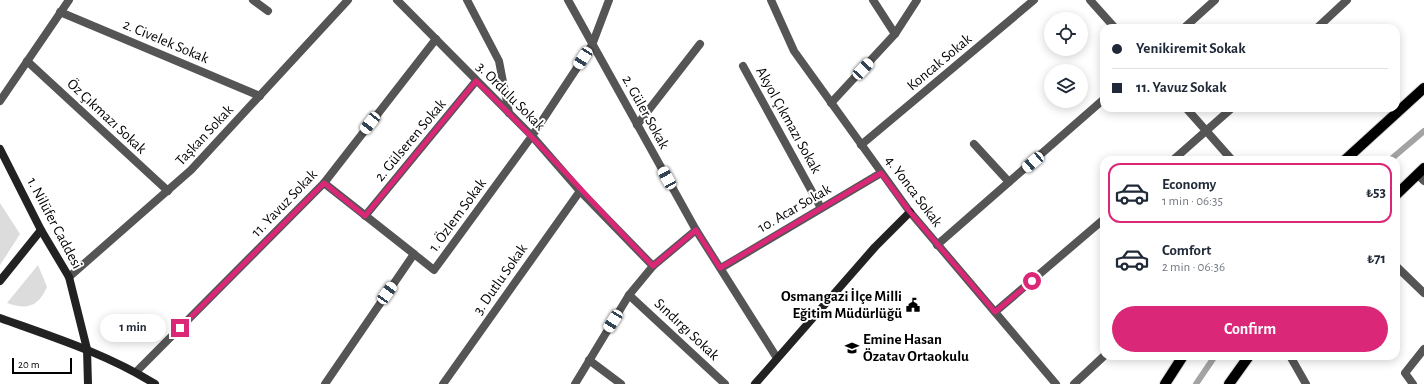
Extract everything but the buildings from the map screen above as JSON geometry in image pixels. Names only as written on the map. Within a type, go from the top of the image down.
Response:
[{"type":"main road","points":[[1400,110],[1424,88]]},
{"type":"main road","points":[[1349,156],[1398,112]]},
{"type":"main road","name":"1. Nilüfer Caddesi","points":[[0,149],[41,230],[69,277],[87,349],[88,384]]},
{"type":"main road","points":[[1400,192],[1422,174]]},
{"type":"main road","points":[[755,384],[875,247],[910,212]]},
{"type":"main road","points":[[0,281],[41,230]]},
{"type":"main road","points":[[0,318],[87,349],[136,372],[155,384]]},
{"type":"main road","points":[[1165,384],[1180,360]]},
{"type":"main road","points":[[1229,384],[1246,360]]},
{"type":"street","points":[[0,100],[69,0]]},
{"type":"street","points":[[253,0],[268,11]]},
{"type":"street","name":"Taşkan Sokak","points":[[69,277],[191,170],[348,0]]},
{"type":"street","name":"3. Ordulu Sokak","points":[[397,0],[532,136],[580,191],[653,266]]},
{"type":"street","points":[[467,0],[499,61],[509,113]]},
{"type":"street","name":"2. Güler Sokak","points":[[568,0],[696,230],[777,358]]},
{"type":"street","name":"1. Özlem Sokak","points":[[325,384],[414,254],[434,270],[532,136],[592,45],[609,0]]},
{"type":"street","name":"4. Yonca Sokak","points":[[772,0],[794,51],[881,173],[937,245],[1056,384]]},
{"type":"street","points":[[873,0],[895,34]]},
{"type":"street","points":[[831,103],[895,34],[917,0]]},
{"type":"street","name":"Koncak Sokak","points":[[861,144],[1034,0]]},
{"type":"street","points":[[1090,0],[1111,24]]},
{"type":"street","points":[[1188,24],[1215,0]]},
{"type":"street","points":[[1321,24],[1347,0]]},
{"type":"street","name":"2. Civelek Sokak","points":[[60,12],[260,96]]},
{"type":"street","name":"11. Yavuz Sokak","points":[[136,372],[324,183],[436,39]]},
{"type":"street","points":[[637,126],[700,44]]},
{"type":"street","name":"Öz Çıkmazı Sokak","points":[[27,61],[168,191]]},
{"type":"street","name":"Akyol Çıkmazı Sokak","points":[[743,66],[821,208]]},
{"type":"street","name":"2. Gülseren Sokak","points":[[365,216],[476,81]]},
{"type":"street","points":[[937,245],[1100,102]]},
{"type":"street","points":[[1190,112],[1228,156]]},
{"type":"street","points":[[1178,156],[1207,132],[1228,112]]},
{"type":"street","points":[[974,144],[1009,182]]},
{"type":"street","name":"10. Acar Sokak","points":[[720,268],[881,173]]},
{"type":"street","points":[[324,183],[414,254]]},
{"type":"street","name":"3. Dutlu Sokak","points":[[443,384],[580,191]]},
{"type":"street","points":[[995,312],[1100,222]]},
{"type":"street","points":[[575,384],[630,295],[653,266],[696,230]]},
{"type":"street","points":[[1400,270],[1424,293]]},
{"type":"street","name":"Sındırgı Sokak","points":[[630,295],[725,384]]},
{"type":"street","points":[[1413,384],[1405,374],[1424,349]]},
{"type":"street","points":[[589,360],[621,384]]},
{"type":"street","points":[[1074,384],[1100,360]]},
{"type":"street","points":[[1292,360],[1306,384]]},
{"type":"shaded area","points":[[0,203],[20,234],[0,265]]},
{"type":"shaded area","points":[[38,265],[47,287],[40,299],[36,303],[26,306],[7,303]]},
{"type":"waterway","points":[[1395,156],[1424,131]]},
{"type":"waterway","points":[[1196,384],[1212,360]]},
{"type":"place","name":"Osmangazi İlçe Milli Eğitim Müdürlüğü","points":[[913,305]]},
{"type":"place","name":"Emine Hasan Özatav Ortaokulu","points":[[852,348]]},
{"type":"route","points":[[180,328],[324,183],[365,216],[476,81],[532,136],[580,191],[653,266],[696,230],[720,268],[881,173],[937,245],[995,312],[1032,281]]}]
